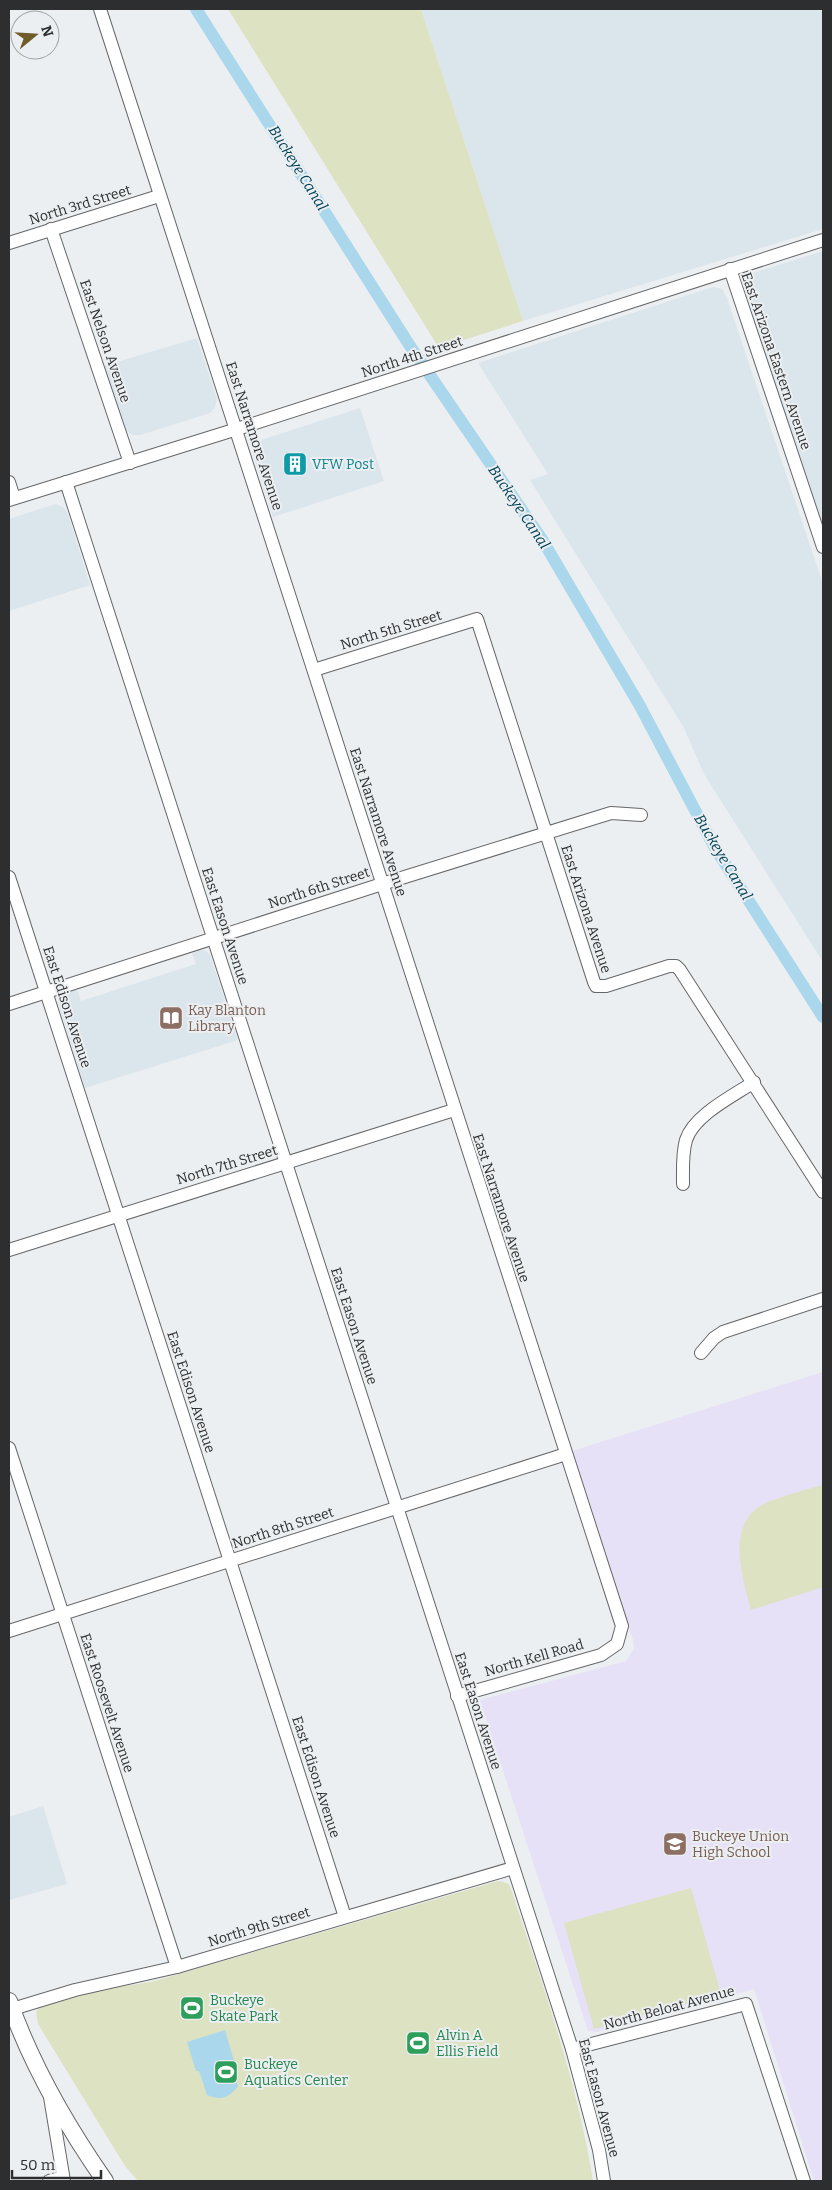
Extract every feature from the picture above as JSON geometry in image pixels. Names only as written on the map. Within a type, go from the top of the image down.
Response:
[{"type":"main road","points":[[10,2007],[49,2092],[78,2142],[106,2181]]},
{"type":"street","name":"East Narramore Avenue","points":[[100,9],[622,1626],[617,1644]]},
{"type":"street","name":"North 3rd Street","points":[[9,243],[159,196]]},
{"type":"street","name":"East Nelson Avenue","points":[[51,230],[130,462]]},
{"type":"street","name":"North 4th Street","points":[[11,499],[236,429],[823,240]]},
{"type":"street","name":"East Arizona Eastern Avenue","points":[[730,270],[823,548]]},
{"type":"street","points":[[9,482],[11,499]]},
{"type":"street","name":"East Eason Avenue","points":[[66,482],[572,2049],[599,2150],[604,2181]]},
{"type":"street","name":"North 5th Street","points":[[314,670],[477,619]]},
{"type":"street","name":"East Arizona Avenue","points":[[477,619],[596,986],[606,986],[663,967],[676,966],[684,975],[754,1082],[823,1192]]},
{"type":"street","name":"North 6th Street","points":[[9,1004],[382,884],[611,813],[641,815]]},
{"type":"street","name":"East Edison Avenue","points":[[9,876],[345,1917]]},
{"type":"street","points":[[683,1184],[686,1139],[692,1127],[702,1117],[754,1082]]},
{"type":"street","name":"North 7th Street","points":[[9,1250],[454,1110]]},
{"type":"street","points":[[701,1353],[714,1338],[723,1332],[823,1299]]},
{"type":"street","name":"East Roosevelt Avenue","points":[[9,1448],[177,1967]]},
{"type":"street","name":"North 8th Street","points":[[9,1631],[566,1454]]},
{"type":"street","name":"North Kell Road","points":[[458,1696],[601,1655],[617,1644]]},
{"type":"street","name":"North 9th Street","points":[[10,2007],[177,1967],[513,1868]]},
{"type":"street","name":"North Beloat Avenue","points":[[572,2049],[746,2004],[804,2181]]},
{"type":"street","points":[[49,2092],[63,2179],[49,2181]]},
{"type":"shaded area","points":[[421,9],[823,9],[823,229],[523,321]]},
{"type":"shaded area","points":[[823,251],[823,526],[742,287],[744,280],[750,274]]},
{"type":"shaded area","points":[[713,287],[722,289],[727,298],[823,584],[823,962],[704,774],[684,728],[530,480],[548,474],[478,363]]},
{"type":"shaded area","points":[[197,338],[217,399],[215,407],[210,413],[141,435],[132,435],[126,430],[104,366]]},
{"type":"shaded area","points":[[360,408],[384,481],[273,517],[253,454],[253,447],[258,441]]},
{"type":"shaded area","points":[[56,504],[64,508],[68,514],[90,585],[9,611],[9,519]]},
{"type":"shaded area","points":[[198,950],[206,951],[210,955],[238,1040],[85,1088],[58,1002],[60,996],[77,990],[81,1001],[196,964],[192,953]]},
{"type":"shaded area","name":"Buckeye Union High School","points":[[823,1372],[823,2181],[814,2181],[754,1989],[597,2032],[588,2031],[480,1700],[626,1661],[634,1649],[633,1640],[572,1451]]},
{"type":"shaded area","points":[[43,1806],[67,1884],[9,1900],[9,1817]]},
{"type":"green space","points":[[228,9],[421,9],[523,321],[439,348]]},
{"type":"green space","points":[[823,1485],[823,1587],[751,1610],[741,1571],[740,1556],[742,1529],[748,1518],[762,1505]]},
{"type":"green space","points":[[498,1881],[507,1883],[510,1886],[558,2032],[578,2106],[593,2181],[138,2181],[125,2166],[38,2024],[36,2012],[39,2008],[99,1990],[151,1982]]},
{"type":"green space","points":[[691,1888],[721,1994],[594,2029],[564,1923]]},
{"type":"water","points":[[225,2030],[234,2061],[231,2062],[238,2086],[228,2096],[216,2098],[207,2095],[199,2071],[196,2071],[187,2042]]},
{"type":"waterway","name":"Buckeye Canal","points":[[196,9],[410,346],[543,541],[640,706],[715,848],[823,1017]]},
{"type":"place","name":"VFW Post","points":[[295,464]]},
{"type":"place","name":"Kay Blanton Library","points":[[171,1018]]},
{"type":"place","name":"Buckeye Union High School","points":[[675,1844]]},
{"type":"place","name":"Buckeye Skate Park","points":[[192,2008]]},
{"type":"place","name":"Alvin A Ellis Field","points":[[418,2043]]},
{"type":"place","name":"Buckeye Aquatics Center","points":[[226,2072]]}]
